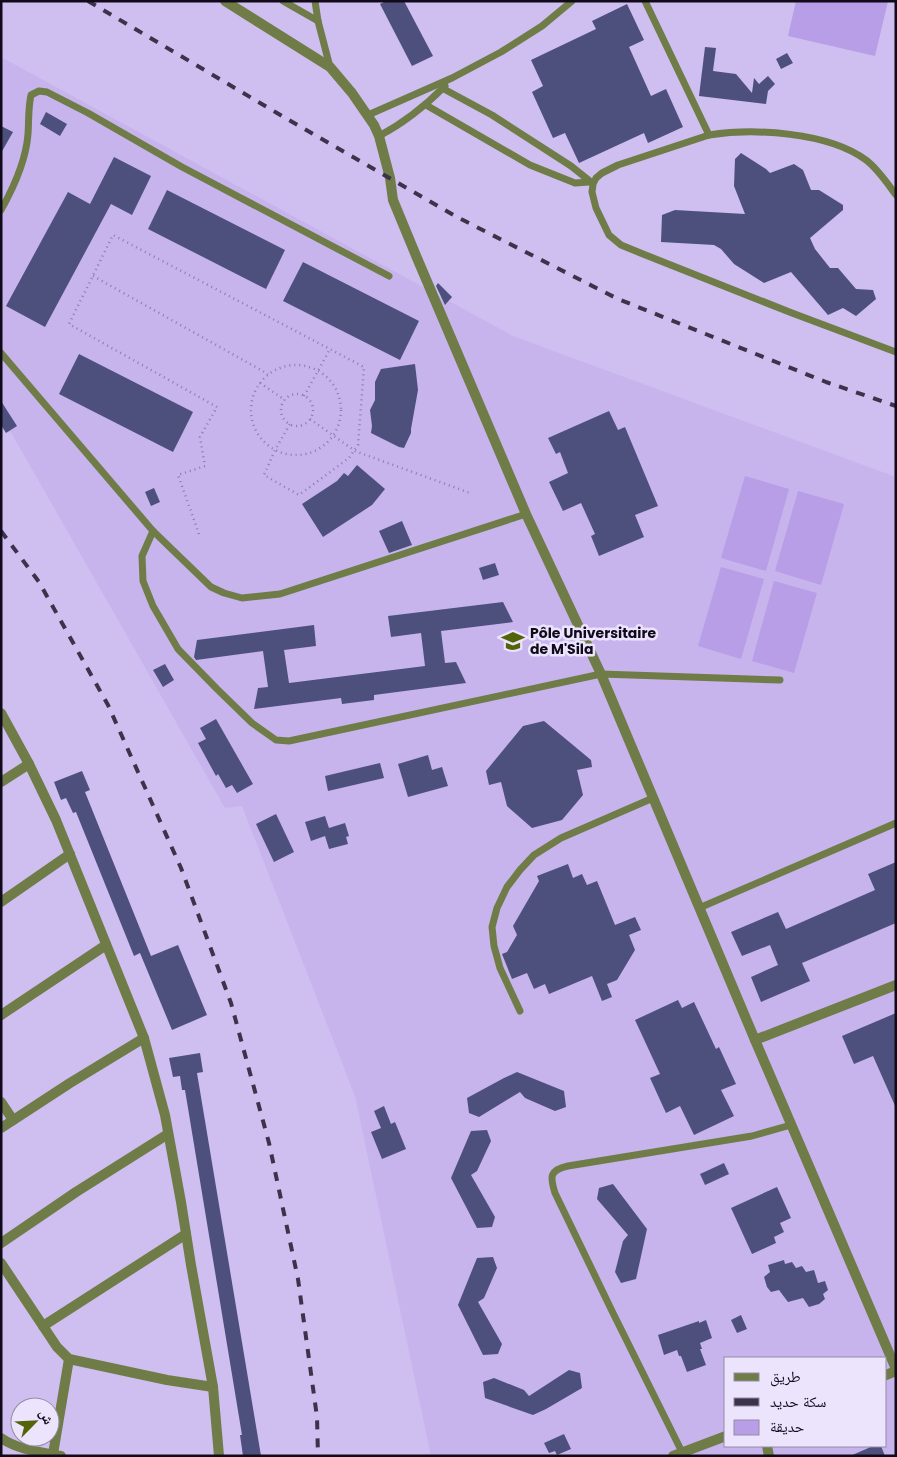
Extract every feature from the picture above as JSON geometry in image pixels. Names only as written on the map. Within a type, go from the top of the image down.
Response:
[{"type":"street","points":[[225,1],[330,67],[368,115],[379,136],[390,178],[393,200],[402,223],[526,514],[602,674],[699,908],[896,1370]]},
{"type":"street","points":[[1,713],[30,764],[56,820],[144,1038],[158,1086],[168,1134],[213,1387],[220,1456]]},
{"type":"street","points":[[1,782],[30,764]]},
{"type":"street","points":[[1,902],[70,854]]},
{"type":"street","points":[[1,1015],[106,944]]},
{"type":"street","points":[[755,1040],[896,985]]},
{"type":"street","points":[[1,1128],[144,1038]]},
{"type":"street","points":[[1,1102],[13,1120]]},
{"type":"street","points":[[1,1243],[76,1192],[168,1134]]},
{"type":"street","points":[[43,1326],[186,1234]]},
{"type":"street","points":[[1,1263],[57,1348],[69,1359],[167,1380],[213,1387]]},
{"type":"street","points":[[1,1438],[8,1443],[21,1447],[57,1455],[69,1359]]},
{"type":"street","points":[[677,1454],[724,1437]]},
{"type":"lane","points":[[283,1],[318,21]]},
{"type":"lane","points":[[315,1],[318,21],[330,67]]},
{"type":"lane","points":[[368,115],[452,78],[501,52],[542,26],[572,1]]},
{"type":"lane","points":[[644,1],[709,135]]},
{"type":"lane","points":[[379,136],[404,122],[426,105],[452,78]]},
{"type":"lane","points":[[442,88],[492,115],[571,166],[591,183],[596,208],[602,223],[609,235],[621,245],[732,290],[896,352]]},
{"type":"lane","points":[[1,210],[8,198],[23,160],[28,134],[28,108],[31,95],[39,91],[47,92],[88,113],[182,167],[389,276]]},
{"type":"lane","points":[[426,105],[530,165],[575,183],[591,183],[602,173],[618,165],[709,135],[723,132],[768,132],[837,144],[866,160],[886,180],[896,195]]},
{"type":"lane","points":[[1,353],[153,531],[211,587],[224,593],[242,598],[280,594],[526,514]]},
{"type":"lane","points":[[153,531],[142,556],[143,582],[153,606],[178,649],[252,723],[276,740],[289,741],[602,674],[780,680]]},
{"type":"lane","points":[[520,1011],[500,968],[494,946],[492,927],[497,908],[507,887],[520,870],[540,850],[561,838],[653,798]]},
{"type":"lane","points":[[699,908],[896,823]]},
{"type":"lane","points":[[677,1454],[612,1311],[555,1193],[551,1180],[553,1174],[558,1168],[752,1136],[791,1125]]},
{"type":"path","points":[[199,534],[178,475],[205,466],[200,437],[217,407],[70,324],[113,235],[364,367],[358,445],[355,451],[349,458],[299,495],[264,475],[275,450],[290,424]]},
{"type":"path","points":[[93,276],[268,374]]},
{"type":"path","points":[[304,396],[330,349]]},
{"type":"path","points":[[294,364],[318,370],[332,382],[339,394],[342,409],[340,423],[334,436],[324,447],[312,454],[297,456],[283,454],[270,448],[260,438],[253,424],[250,410],[253,396],[260,383],[268,374],[280,367],[294,364]]},
{"type":"path","points":[[260,383],[285,400]]},
{"type":"path","points":[[294,394],[309,399],[313,409],[310,420],[302,425],[290,424],[284,419],[282,414],[282,404],[285,400],[294,394]]},
{"type":"path","points":[[310,420],[355,451],[470,493]]},
{"type":"shaded area","name":"Pôle Universitaire de M'Sila","points":[[1,57],[513,336],[896,477],[896,1456],[431,1456],[355,1096],[242,806],[225,808],[12,434],[1,423]]},
{"type":"green space","points":[[796,1],[888,1],[875,56],[788,36]]},
{"type":"green space","points":[[745,476],[789,489],[766,571],[721,558]]},
{"type":"green space","points":[[798,491],[844,504],[821,585],[775,571]]},
{"type":"green space","points":[[721,567],[764,579],[741,659],[698,646]]},
{"type":"green space","points":[[774,581],[817,593],[794,673],[752,661]]},
{"type":"building","points":[[386,1],[404,1],[433,56],[412,66],[380,4]]},
{"type":"building","points":[[627,4],[644,40],[629,47],[651,96],[666,89],[683,127],[648,143],[644,133],[579,163],[565,133],[553,138],[532,92],[543,86],[531,60],[596,29],[592,21]]},
{"type":"building","points":[[705,47],[716,48],[713,71],[736,74],[752,93],[754,78],[759,84],[768,76],[775,84],[768,91],[766,104],[699,96]]},
{"type":"building","points":[[787,53],[793,63],[781,69],[776,59]]},
{"type":"building","points":[[46,112],[67,124],[60,136],[40,124]]},
{"type":"building","points":[[1,126],[13,132],[1,153]]},
{"type":"building","points":[[741,153],[770,173],[794,164],[803,170],[811,190],[819,190],[843,205],[843,210],[810,238],[815,249],[830,268],[838,268],[856,289],[873,290],[876,299],[856,316],[843,308],[828,315],[791,272],[764,283],[734,264],[721,249],[714,245],[661,242],[662,215],[675,210],[745,214],[734,186],[735,159]]},
{"type":"building","points":[[114,157],[151,176],[132,215],[111,204],[45,327],[6,306],[68,192],[90,204]]},
{"type":"building","points":[[167,190],[285,250],[266,289],[148,229]]},
{"type":"building","points":[[303,262],[419,321],[400,360],[283,301]]},
{"type":"building","points":[[438,283],[452,297],[445,305],[436,286]]},
{"type":"building","points":[[79,354],[193,412],[173,452],[59,394]]},
{"type":"building","points":[[415,364],[418,390],[411,433],[404,448],[371,433],[370,410],[375,400],[375,382],[381,369]]},
{"type":"building","points":[[1,401],[17,426],[6,433],[1,425]]},
{"type":"building","points":[[609,411],[618,430],[625,427],[658,506],[635,515],[644,537],[599,556],[591,536],[595,534],[581,503],[563,511],[549,482],[568,473],[560,452],[556,454],[548,438]]},
{"type":"building","points":[[357,465],[385,489],[372,505],[323,537],[302,504],[337,481],[344,473],[348,476]]},
{"type":"building","points":[[154,488],[160,502],[151,506],[145,492]]},
{"type":"building","points":[[402,521],[412,545],[389,553],[379,531]]},
{"type":"building","points":[[495,563],[499,575],[483,580],[479,568]]},
{"type":"building","points":[[503,602],[513,622],[441,631],[445,663],[456,662],[466,683],[374,695],[374,700],[342,704],[341,698],[254,709],[258,688],[268,687],[263,651],[196,660],[194,657],[197,640],[314,625],[316,646],[284,650],[289,683],[425,666],[421,633],[391,637],[388,616]]},
{"type":"building","points":[[165,664],[174,680],[163,687],[153,670]]},
{"type":"building","points":[[216,719],[253,784],[237,793],[232,785],[226,788],[218,774],[216,776],[198,743],[206,739],[200,728]]},
{"type":"building","points":[[544,721],[591,760],[592,767],[577,770],[583,795],[562,820],[532,828],[507,806],[501,782],[489,785],[486,771],[523,726]]},
{"type":"building","points":[[428,755],[432,770],[442,767],[448,786],[408,797],[398,764]]},
{"type":"building","points":[[380,763],[384,778],[328,791],[325,776]]},
{"type":"building","points":[[82,771],[90,790],[85,792],[151,956],[178,945],[207,1015],[172,1030],[140,953],[134,956],[76,812],[73,813],[66,798],[61,800],[54,782]]},
{"type":"building","points":[[276,814],[294,852],[274,862],[256,824]]},
{"type":"building","points":[[325,816],[329,828],[345,823],[349,836],[346,837],[348,844],[329,849],[325,836],[311,841],[305,822]]},
{"type":"building","points":[[896,862],[896,923],[802,963],[810,981],[761,1002],[751,977],[778,965],[770,945],[742,956],[731,932],[778,912],[786,929],[875,890],[868,874]]},
{"type":"building","points":[[568,864],[573,878],[582,874],[587,885],[597,881],[615,925],[635,917],[641,930],[629,935],[635,950],[617,980],[607,984],[612,997],[602,1001],[592,976],[549,994],[545,984],[534,989],[527,973],[512,979],[502,954],[507,952],[517,935],[513,926],[539,881],[537,876]]},
{"type":"building","points":[[678,1000],[682,1008],[694,1002],[716,1049],[719,1047],[736,1084],[721,1090],[734,1116],[694,1135],[680,1106],[666,1113],[650,1078],[660,1074],[635,1020]]},
{"type":"building","points":[[896,1013],[896,1108],[873,1056],[854,1064],[842,1036]]},
{"type":"building","points":[[200,1053],[203,1072],[197,1073],[261,1456],[243,1456],[240,1435],[242,1435],[185,1090],[182,1090],[180,1076],[173,1077],[169,1058]]},
{"type":"building","points":[[517,1072],[564,1091],[566,1107],[555,1111],[525,1098],[520,1092],[479,1117],[469,1113],[467,1098]]},
{"type":"building","points":[[384,1106],[391,1124],[395,1122],[406,1149],[382,1159],[371,1132],[381,1128],[374,1111]]},
{"type":"building","points":[[487,1130],[491,1141],[477,1171],[471,1175],[495,1217],[492,1227],[477,1228],[451,1178],[471,1131]]},
{"type":"building","points":[[724,1163],[729,1174],[705,1185],[700,1174]]},
{"type":"building","points":[[613,1184],[647,1229],[636,1279],[621,1283],[615,1272],[623,1241],[628,1235],[597,1199],[599,1188]]},
{"type":"building","points":[[777,1187],[791,1218],[780,1223],[784,1232],[774,1237],[776,1243],[752,1254],[731,1208]]},
{"type":"building","points":[[493,1257],[497,1268],[484,1298],[478,1302],[502,1344],[498,1354],[483,1355],[458,1305],[477,1258]]},
{"type":"building","points":[[784,1260],[785,1264],[792,1262],[796,1268],[802,1266],[806,1272],[814,1270],[818,1283],[825,1281],[828,1290],[823,1294],[825,1299],[819,1304],[809,1307],[803,1298],[788,1302],[779,1290],[771,1292],[767,1287],[764,1277],[770,1272],[768,1265]]},
{"type":"building","points":[[741,1315],[747,1329],[737,1333],[731,1320]]},
{"type":"building","points":[[706,1320],[712,1338],[700,1343],[702,1349],[700,1349],[706,1365],[687,1372],[677,1350],[664,1355],[658,1335]]},
{"type":"building","points":[[569,1370],[580,1373],[582,1388],[533,1415],[485,1398],[483,1382],[494,1378],[524,1390],[529,1396]]},
{"type":"building","points":[[564,1434],[571,1449],[557,1455],[555,1451],[549,1453],[544,1443]]},
{"type":"building","points":[[871,1447],[881,1447],[885,1456],[850,1456]]},
{"type":"railway","points":[[88,1],[457,217],[618,299],[826,382],[896,406]]},
{"type":"railway","points":[[1,531],[39,582],[108,705],[181,868],[231,1003],[269,1143],[298,1279],[317,1417],[318,1456]]},
{"type":"place","name":"Pôle Universitaire de M'Sila","points":[[513,641]]}]
